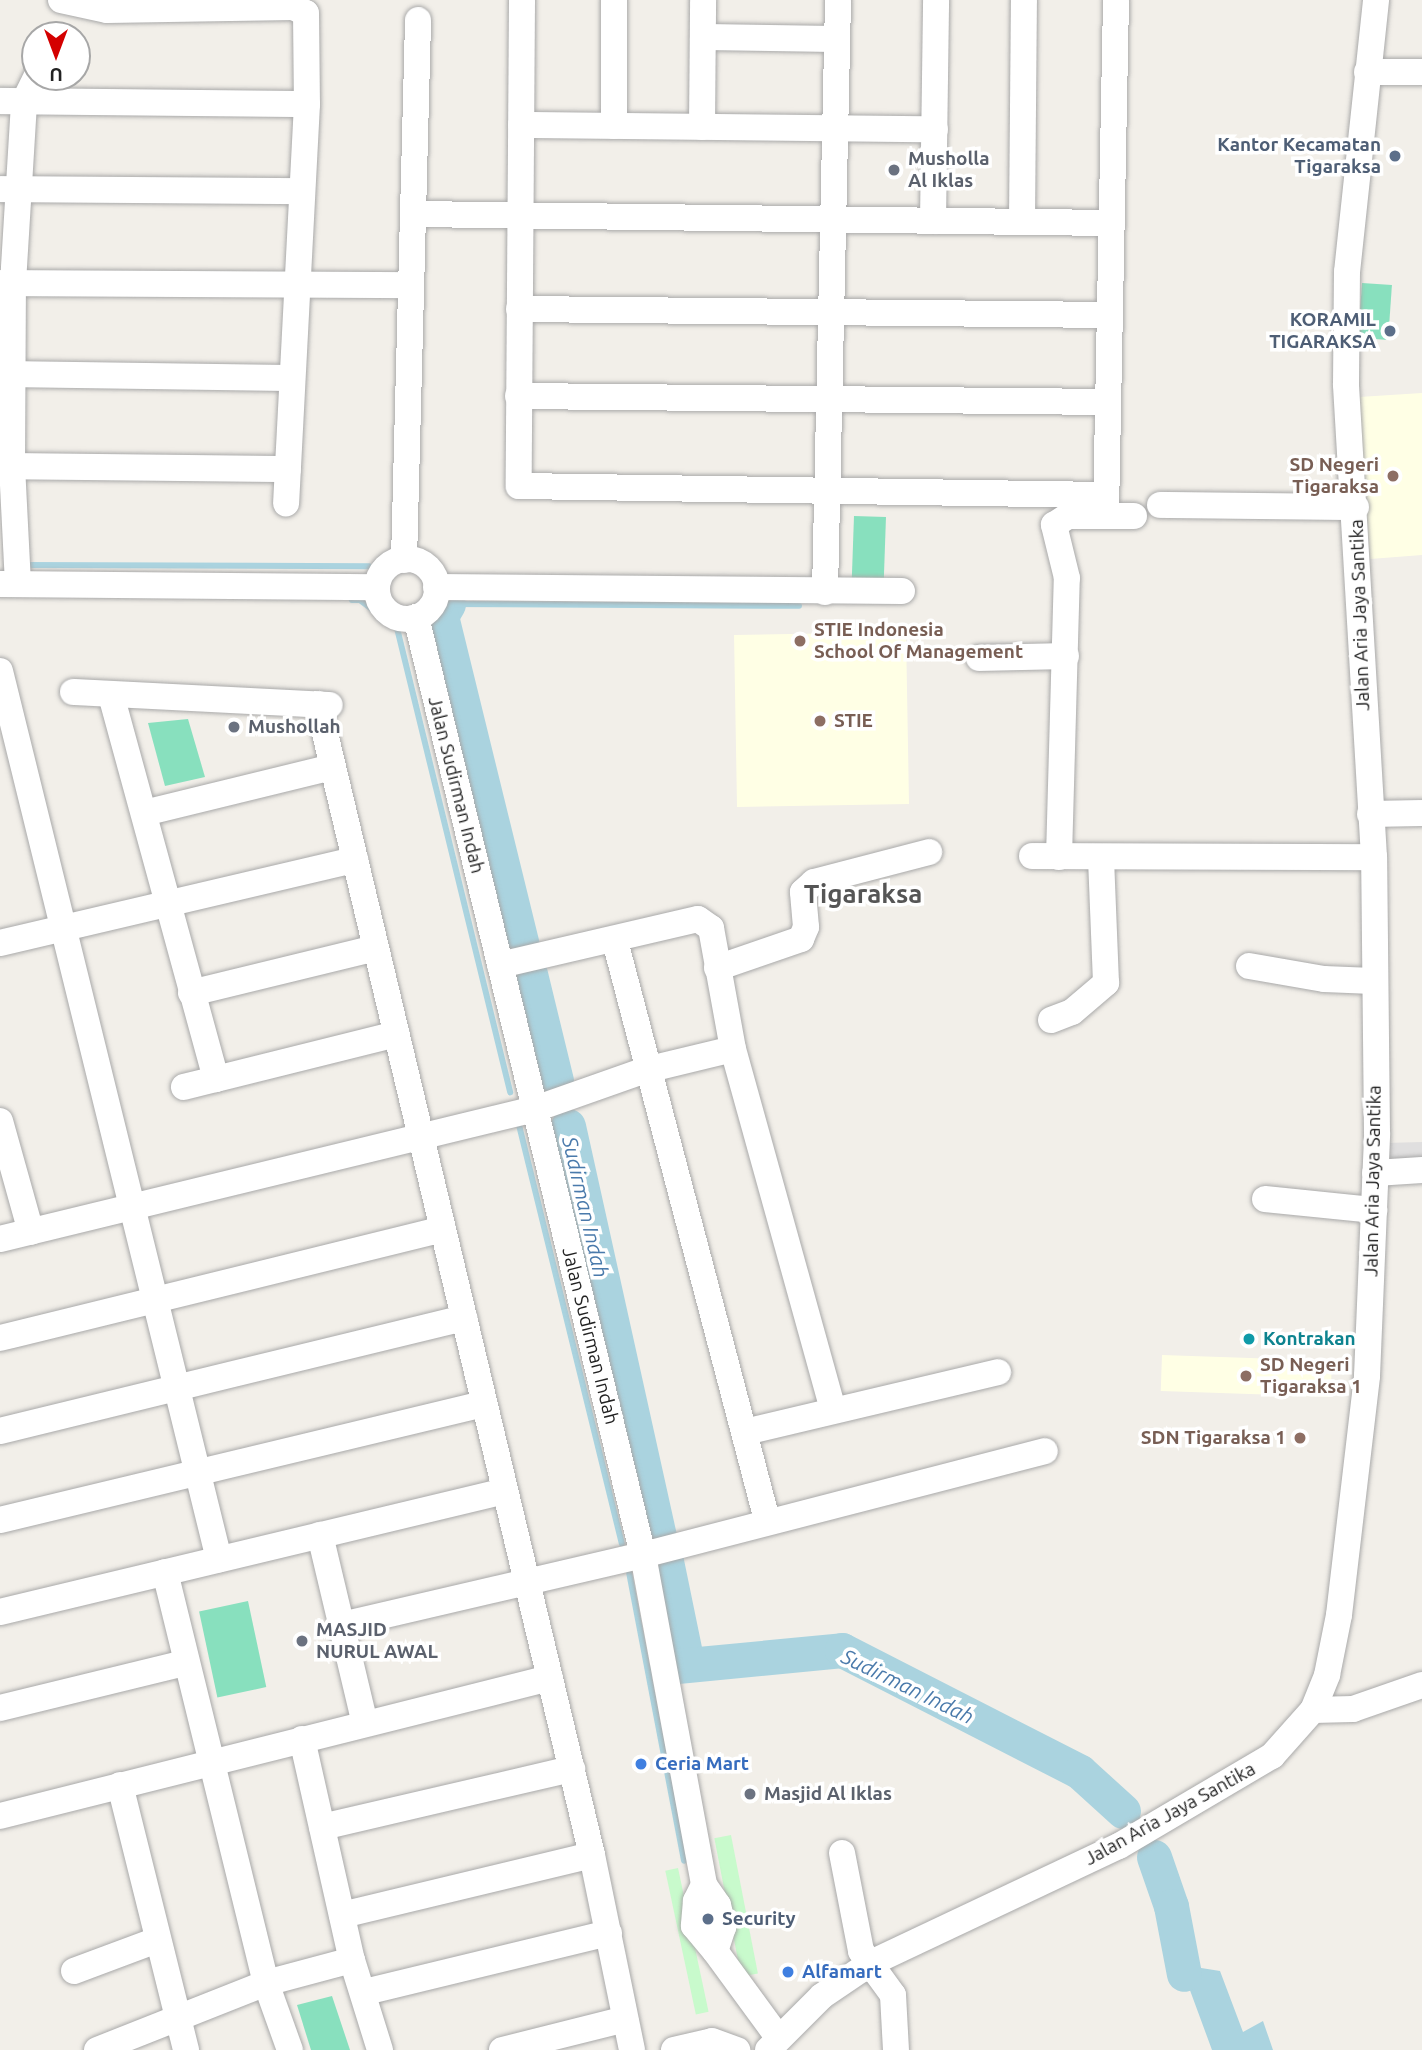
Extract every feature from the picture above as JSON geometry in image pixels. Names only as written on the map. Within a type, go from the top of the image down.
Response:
[{"type":"street","points":[[61,0],[107,10],[301,9],[306,13],[307,104],[300,191],[286,503]]},
{"type":"street","points":[[522,0],[519,486],[827,492],[1106,505],[1134,516]]},
{"type":"street","points":[[614,0],[614,126]]},
{"type":"street","points":[[702,127],[703,0]]},
{"type":"street","points":[[825,592],[838,0]]},
{"type":"street","points":[[933,221],[936,0]]},
{"type":"street","points":[[1022,222],[1024,0]]},
{"type":"street","points":[[1106,505],[1116,0]]},
{"type":"street","name":"Jalan Aria Jaya Santika","points":[[773,2043],[822,1996],[869,1964],[1119,1846],[1227,1786],[1272,1756],[1313,1710],[1327,1675],[1339,1615],[1367,1376],[1374,1210],[1374,857],[1354,571],[1356,507],[1346,384],[1347,272],[1376,0]]},
{"type":"street","points":[[404,559],[418,20]]},
{"type":"street","points":[[703,37],[838,39]]},
{"type":"street","points":[[1367,72],[1422,72]]},
{"type":"street","points":[[307,104],[12,101],[5,374],[9,584],[376,587]]},
{"type":"street","points":[[521,125],[935,129]]},
{"type":"street","points":[[9,189],[300,191]]},
{"type":"street","points":[[413,214],[1111,223]]},
{"type":"street","points":[[7,283],[411,285]]},
{"type":"street","points":[[519,309],[1110,315]]},
{"type":"street","points":[[5,374],[292,377]]},
{"type":"street","points":[[518,396],[1108,402]]},
{"type":"street","points":[[6,466],[288,468]]},
{"type":"street","points":[[1059,857],[1066,656],[1063,625],[1067,578],[1054,526],[1068,516],[1106,505]]},
{"type":"street","points":[[1160,505],[1356,507]]},
{"type":"street","points":[[404,559],[428,566],[436,587],[436,598],[426,612],[416,617],[393,616],[380,604],[376,587],[382,571],[404,559]]},
{"type":"street","points":[[436,587],[902,591]]},
{"type":"street","name":"Jalan Sudirman Indah","points":[[416,617],[643,1555],[704,1885],[718,1905],[723,1927],[715,1951],[773,2043]]},
{"type":"street","points":[[979,658],[1066,656]]},
{"type":"street","points":[[0,671],[219,1559]]},
{"type":"street","points":[[73,692],[324,705],[332,767],[592,1854],[632,2050]]},
{"type":"street","points":[[111,695],[144,814],[165,904],[216,1079]]},
{"type":"street","points":[[144,814],[332,767]]},
{"type":"street","points":[[1370,814],[1422,813]]},
{"type":"street","points":[[717,968],[802,939],[806,927],[803,892],[814,881],[929,852]]},
{"type":"street","points":[[1032,856],[1374,857]]},
{"type":"street","points":[[1051,1020],[1072,1013],[1106,983],[1101,858]]},
{"type":"street","points":[[0,943],[355,860]]},
{"type":"street","points":[[500,965],[615,941],[698,919],[711,928],[733,1049],[833,1409]]},
{"type":"street","points":[[615,941],[646,1070],[767,1520]]},
{"type":"street","points":[[191,993],[376,948]]},
{"type":"street","points":[[1250,966],[1324,979],[1373,981]]},
{"type":"street","points":[[184,1087],[396,1034]]},
{"type":"street","points":[[0,1239],[535,1109],[646,1070],[733,1049]]},
{"type":"street","points":[[0,1121],[31,1232]]},
{"type":"street","points":[[1375,1173],[1422,1170]]},
{"type":"street","points":[[1265,1199],[1374,1210]]},
{"type":"street","points":[[0,1338],[443,1229]]},
{"type":"street","points":[[0,1431],[464,1318]]},
{"type":"street","points":[[745,1432],[998,1372]]},
{"type":"street","points":[[0,1520],[484,1404]]},
{"type":"street","points":[[342,1625],[643,1555],[767,1520],[1045,1451]]},
{"type":"street","points":[[0,1612],[505,1491]]},
{"type":"street","points":[[320,1535],[365,1724]]},
{"type":"street","points":[[165,1572],[208,1763],[266,1983],[290,2050]]},
{"type":"street","points":[[0,1708],[186,1663]]},
{"type":"street","points":[[0,1816],[550,1678]]},
{"type":"street","points":[[1313,1710],[1353,1709],[1422,1685]]},
{"type":"street","points":[[302,1739],[352,1960],[365,1992],[380,2050]]},
{"type":"street","points":[[322,1827],[572,1769]]},
{"type":"street","points":[[120,1785],[176,2020],[186,2050]]},
{"type":"street","points":[[842,1853],[861,1951],[869,1964],[884,1977],[894,1995],[896,2050]]},
{"type":"street","points":[[342,1915],[592,1854]]},
{"type":"street","points":[[365,1992],[608,1933]]},
{"type":"street","points":[[74,1971],[157,1940]]},
{"type":"street","points":[[97,2050],[266,1983],[352,1960]]},
{"type":"street","points":[[502,2050],[625,2019]]},
{"type":"street","points":[[674,2050],[712,2041],[737,2050]]},
{"type":"shaded area","name":"SD Negeri Tigaraksa","points":[[1422,393],[1422,555],[1370,559],[1359,397]]},
{"type":"shaded area","name":"STIE","points":[[906,632],[909,804],[737,807],[734,635]]},
{"type":"shaded area","points":[[1422,1142],[1422,1166],[1382,1168],[1385,1143]]},
{"type":"shaded area","name":"SD Negeri Tigaraksa 1","points":[[1162,1355],[1332,1361],[1331,1397],[1161,1391]]},
{"type":"green space","points":[[1362,283],[1392,285],[1388,340],[1358,338]]},
{"type":"green space","points":[[854,516],[886,517],[884,580],[852,579]]},
{"type":"green space","points":[[188,719],[205,777],[165,786],[148,723]]},
{"type":"green space","points":[[248,1601],[266,1687],[217,1697],[199,1611]]},
{"type":"green space","points":[[731,1835],[758,1973],[741,1977],[714,1838]]},
{"type":"green space","points":[[678,1868],[709,2012],[696,2014],[665,1871]]},
{"type":"green space","points":[[332,1996],[350,2050],[311,2050],[297,2005]]},
{"type":"water","points":[[1195,1967],[1220,1971],[1243,2032],[1263,2021],[1273,2050],[1212,2050],[1184,1974]]},
{"type":"waterway","points":[[23,565],[369,566]]},
{"type":"waterway","points":[[352,600],[360,600],[397,628],[510,1092]]},
{"type":"waterway","points":[[448,604],[799,606]]},
{"type":"waterway","name":"Sudirman Indah","points":[[448,604],[441,616],[523,951]]},
{"type":"waterway","name":"Sudirman Indah","points":[[530,974],[556,1081]]},
{"type":"waterway","points":[[519,1125],[622,1543]]},
{"type":"waterway","name":"Sudirman Indah","points":[[568,1126],[659,1535]]},
{"type":"waterway","name":"Sudirman Indah","points":[[666,1561],[687,1663]]},
{"type":"waterway","points":[[628,1567],[684,1861]]},
{"type":"waterway","name":"Sudirman Indah","points":[[667,1667],[842,1650],[1080,1772],[1123,1811]]},
{"type":"waterway","name":"Sudirman Indah","points":[[1154,1857],[1171,1906],[1184,1974]]},
{"type":"place","name":"Kantor Kecamatan Tigaraksa","points":[[1395,156]]},
{"type":"place","name":"Musholla Al Iklas","points":[[894,170]]},
{"type":"place","name":"KORAMIL TIGARAKSA","points":[[1390,331]]},
{"type":"place","name":"SD Negeri Tigaraksa","points":[[1393,476]]},
{"type":"place","name":"STIE Indonesia School Of Management","points":[[800,641]]},
{"type":"place","name":"STIE","points":[[820,721]]},
{"type":"place","name":"Mushollah","points":[[234,727]]},
{"type":"place","name":"Kontrakan","points":[[1249,1339]]},
{"type":"place","name":"SD Negeri Tigaraksa 1","points":[[1246,1376]]},
{"type":"place","name":"SDN Tigaraksa 1","points":[[1300,1438]]},
{"type":"place","name":"MASJID NURUL AWAL","points":[[302,1641]]},
{"type":"place","name":"Ceria Mart","points":[[641,1764]]},
{"type":"place","name":"Masjid Al Iklas","points":[[750,1794]]},
{"type":"place","name":"Security","points":[[708,1919]]},
{"type":"place","name":"Alfamart","points":[[788,1972]]},
{"type":"district","name":"Tigaraksa","points":[[863,894]]}]
